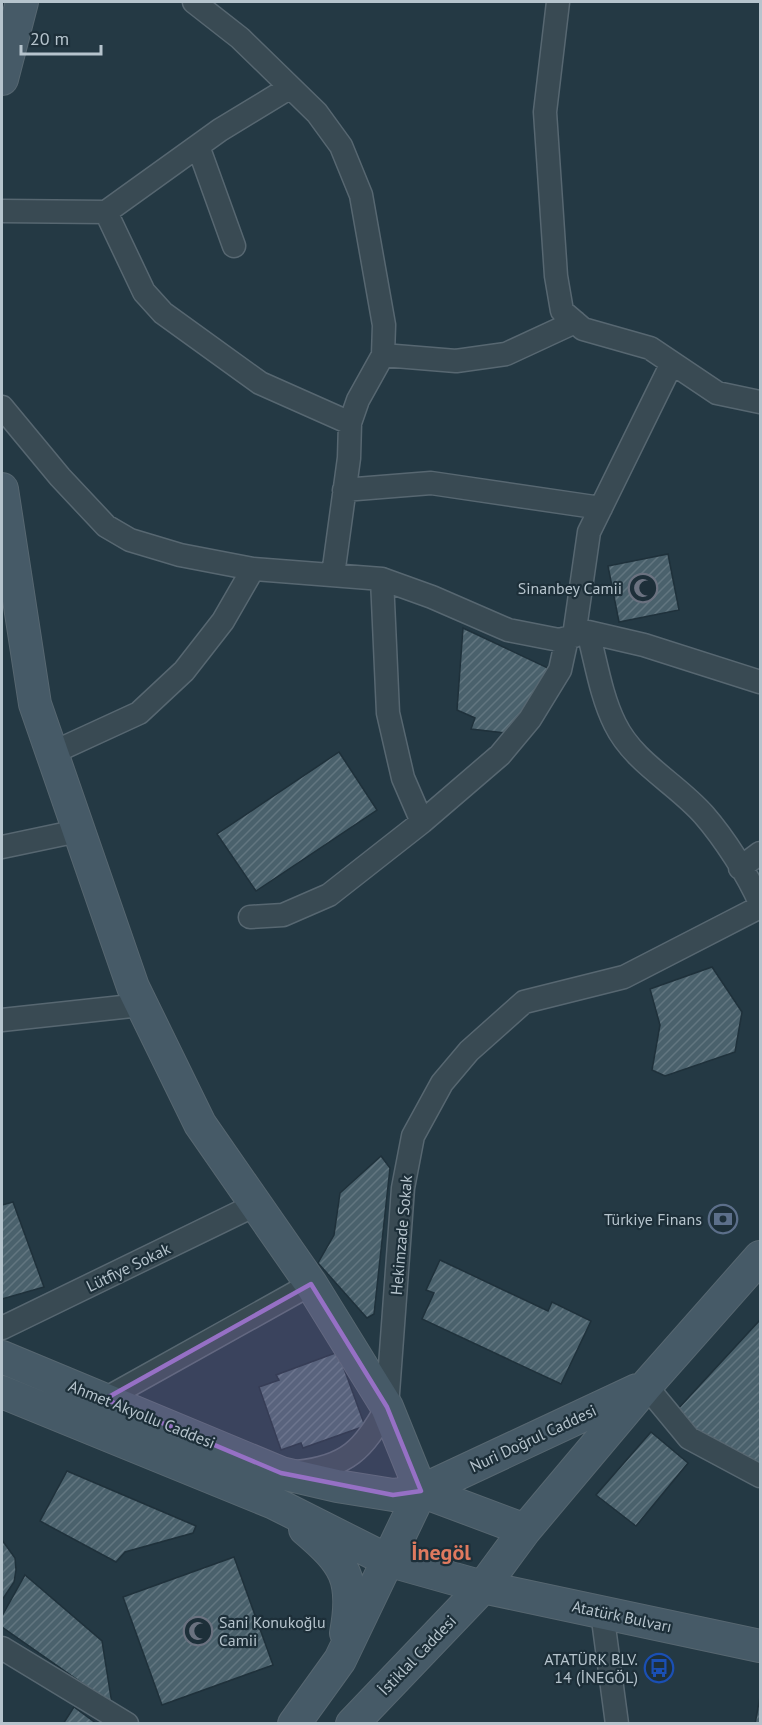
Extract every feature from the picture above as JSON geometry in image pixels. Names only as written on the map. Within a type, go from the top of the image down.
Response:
[{"type":"main road","points":[[2,79],[14,5]]},
{"type":"main road","points":[[3,507],[35,704],[141,1005],[200,1124],[311,1284],[387,1407],[421,1491],[525,1530]]},
{"type":"main road","name":"Nuri Doğrul Caddesi","points":[[483,1587],[525,1530],[646,1386],[760,1257]]},
{"type":"main road","name":"Ahmet Akyollu Caddesi","points":[[2,1357],[282,1473],[337,1486],[393,1495],[421,1491]]},
{"type":"main road","name":"Nuri Doğrul Caddesi","points":[[421,1491],[646,1386]]},
{"type":"main road","name":"Ahmet Akyollu Caddesi","points":[[2,1392],[274,1503]]},
{"type":"main road","points":[[294,1724],[340,1660],[421,1491]]},
{"type":"main road","points":[[274,1503],[328,1549],[344,1569],[351,1604],[340,1660]]},
{"type":"main road","name":"Atatürk Bulvarı","points":[[274,1503],[387,1560],[483,1587],[760,1643]]},
{"type":"main road","name":"İstiklal Caddesi","points":[[352,1724],[483,1587]]},
{"type":"street","points":[[194,2],[240,38],[317,113],[341,146],[361,195],[384,325],[383,355],[358,400],[350,423],[333,575]]},
{"type":"street","points":[[558,2],[545,112],[556,276],[562,311],[583,329],[650,348],[717,393],[760,402]]},
{"type":"street","points":[[2,211],[106,212],[198,146],[289,88]]},
{"type":"street","points":[[198,146],[234,246]]},
{"type":"street","points":[[106,212],[144,292],[163,313],[260,383],[350,423]]},
{"type":"street","points":[[383,355],[456,361],[506,354],[575,322]]},
{"type":"street","points":[[250,917],[283,915],[329,895],[422,822],[500,755],[530,719],[560,670],[576,635],[589,532],[672,363]]},
{"type":"street","points":[[2,407],[60,477],[106,526],[130,540],[180,555],[253,569],[382,579],[432,597],[508,630],[559,640],[576,635],[644,645],[760,682]]},
{"type":"street","points":[[344,489],[431,483],[601,508]]},
{"type":"street","points":[[52,753],[139,713],[184,671],[223,621],[253,569]]},
{"type":"street","points":[[382,579],[388,713],[403,778],[422,822]]},
{"type":"street","points":[[576,635],[601,687],[615,724],[636,754],[704,814],[740,868],[760,905]]},
{"type":"street","points":[[2,847],[78,831]]},
{"type":"street","points":[[740,868],[760,853]]},
{"type":"street","name":"Hekimzade Sokak","points":[[387,1407],[403,1188],[413,1136],[442,1083],[469,1051],[524,1002],[624,977],[760,905]]},
{"type":"street","points":[[2,1020],[141,1005]]},
{"type":"street","name":"Lütfiye Sokak","points":[[2,1328],[255,1205]]},
{"type":"street","points":[[105,1399],[311,1284]]},
{"type":"street","points":[[646,1386],[689,1438],[760,1476]]},
{"type":"street","points":[[282,1473],[321,1469],[348,1457],[370,1439],[387,1407]]},
{"type":"street","points":[[602,1612],[616,1724]]},
{"type":"street","points":[[2,1648],[127,1724]]},
{"type":"highlighted area","points":[[311,1284],[387,1407],[421,1491],[393,1495],[281,1473],[105,1399]]},
{"type":"building","name":"Sinanbey Camii","points":[[668,554],[679,610],[619,622],[608,566]]},
{"type":"building","points":[[463,628],[550,669],[514,734],[471,729],[475,718],[457,710]]},
{"type":"building","points":[[339,752],[377,810],[256,891],[217,834]]},
{"type":"building","points":[[712,967],[742,1012],[735,1052],[665,1076],[652,1070],[660,1025],[650,989]]},
{"type":"building","points":[[381,1156],[390,1168],[374,1314],[367,1318],[318,1263],[334,1235],[340,1193]]},
{"type":"building","points":[[13,1202],[44,1287],[2,1299],[2,1205]]},
{"type":"building","points":[[440,1260],[548,1311],[552,1302],[591,1321],[561,1384],[422,1319],[434,1293],[426,1290]]},
{"type":"building","points":[[760,1320],[760,1464],[699,1434],[677,1410]]},
{"type":"building","points":[[338,1352],[365,1426],[303,1448],[301,1443],[281,1450],[259,1387],[279,1380],[276,1375]]},
{"type":"building","points":[[651,1432],[688,1463],[636,1526],[596,1495]]},
{"type":"building","points":[[67,1471],[196,1526],[193,1533],[125,1552],[116,1562],[40,1521]]},
{"type":"building","points":[[2,1540],[15,1558],[16,1570],[14,1582],[2,1600]]},
{"type":"building","name":"Sani Konukoğlu Camii","points":[[234,1557],[273,1665],[162,1705],[123,1597]]},
{"type":"building","points":[[25,1575],[102,1641],[112,1704],[2,1627],[2,1616]]},
{"type":"building","points":[[760,1697],[760,1724],[755,1724]]},
{"type":"building","points":[[74,1707],[97,1724],[63,1724]]},
{"type":"place","name":"Sinanbey Camii","points":[[643,588]]},
{"type":"place","name":"Türkiye Finans","points":[[723,1219]]},
{"type":"place","name":"Sani Konukoğlu Camii","points":[[198,1631]]},
{"type":"place","name":"ATATÜRK BLV. 14 (İNEGÖL)","points":[[659,1668]]},
{"type":"district","name":"İnegöl","points":[[441,1552]]}]
